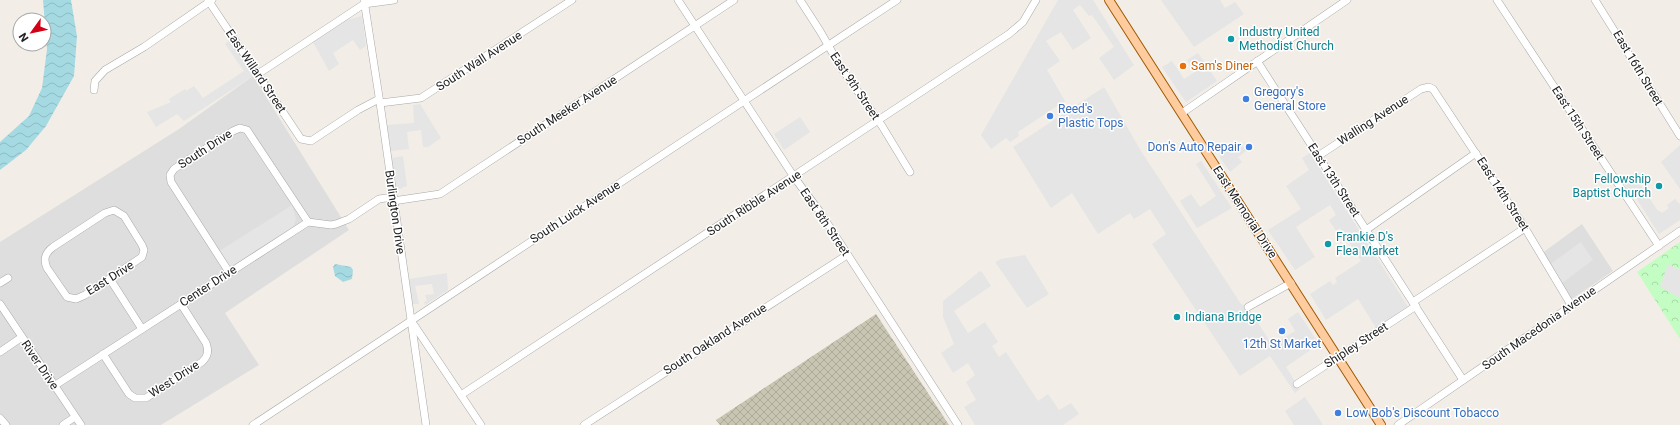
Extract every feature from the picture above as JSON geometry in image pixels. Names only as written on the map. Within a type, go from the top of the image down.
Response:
[{"type":"main road","name":"East Memorial Drive","points":[[1109,0],[1381,425]]},
{"type":"street","points":[[258,74],[364,2],[394,0]]},
{"type":"street","name":"South Wall Avenue","points":[[305,140],[311,141],[358,110],[380,101],[421,98],[572,0]]},
{"type":"street","name":"East 8th Street","points":[[678,0],[794,177],[820,212],[958,425]]},
{"type":"street","name":"South Meeker Avenue","points":[[308,222],[331,225],[336,224],[349,219],[379,199],[440,194],[734,0]]},
{"type":"street","name":"East 9th Street","points":[[800,0],[910,172]]},
{"type":"street","name":"South Luick Avenue","points":[[253,425],[897,0]]},
{"type":"street","name":"South Ribble Avenue","points":[[461,395],[1009,34],[1022,22],[1036,0]]},
{"type":"street","name":"East 15th Street","points":[[1497,0],[1659,246]]},
{"type":"street","name":"East 16th Street","points":[[1595,0],[1680,136]]},
{"type":"street","points":[[94,90],[95,81],[105,70],[144,47],[210,1]]},
{"type":"street","name":"East Willard Street","points":[[210,1],[299,136],[305,140]]},
{"type":"street","points":[[1182,113],[1345,1]]},
{"type":"street","name":"Burlington Drive","points":[[364,2],[380,101],[426,425]]},
{"type":"street","name":"East 13th Street","points":[[1257,61],[1463,380]]},
{"type":"street","name":"Walling Avenue","points":[[1318,156],[1421,89],[1429,87]]},
{"type":"street","name":"East 14th Street","points":[[1429,87],[1436,91],[1525,228],[1571,305]]},
{"type":"street","name":"South Drive","points":[[229,272],[170,179],[172,171],[233,131],[240,128],[248,130],[308,222]]},
{"type":"street","points":[[1366,230],[1476,153]]},
{"type":"street","name":"East Drive","points":[[114,210],[124,216],[144,250],[142,257],[139,260],[110,279],[78,299],[73,299],[65,295],[47,268],[45,259],[46,254],[52,247],[105,213],[114,210]]},
{"type":"street","name":"Center Drive","points":[[54,386],[308,222]]},
{"type":"street","name":"Shipley Street","points":[[1297,384],[1525,228]]},
{"type":"street","name":"South Macedonia Avenue","points":[[1398,425],[1680,231]]},
{"type":"street","name":"South Oakland Avenue","points":[[584,425],[847,254]]},
{"type":"street","points":[[0,283],[8,278]]},
{"type":"street","points":[[110,279],[142,329]]},
{"type":"street","points":[[1248,307],[1291,283]]},
{"type":"street","name":"River Drive","points":[[0,304],[81,425]]},
{"type":"street","name":"West Drive","points":[[103,354],[132,396],[139,399],[146,398],[202,362],[207,355],[208,349],[206,344],[181,304]]},
{"type":"street","points":[[411,321],[481,425]]},
{"type":"street","points":[[0,352],[22,337]]},
{"type":"street","points":[[63,425],[75,417]]},
{"type":"street","points":[[0,418],[6,425]]},
{"type":"shaded area","points":[[1058,0],[1093,0],[1134,65],[1114,80],[1099,58],[1114,47],[1092,15],[1089,16],[1080,5],[1073,10],[1091,38],[1073,50],[1061,32],[1046,41],[1060,61],[1047,70],[1065,101],[1018,132],[1019,136],[1010,142],[1006,138],[991,149],[981,135]]},
{"type":"shaded area","points":[[1161,0],[1220,0],[1225,8],[1235,2],[1244,14],[1194,47]]},
{"type":"shaded area","points":[[362,16],[366,46],[360,50],[353,40],[333,53],[339,64],[329,71],[313,42],[346,20]]},
{"type":"shaded area","points":[[230,39],[253,76],[184,121],[177,114],[156,127],[147,112],[171,102],[169,99],[185,89],[186,91],[194,86],[203,98],[244,71],[225,44]]},
{"type":"shaded area","points":[[1198,53],[1217,81],[1186,102],[1162,67],[1172,61],[1184,79],[1195,72],[1187,60]]},
{"type":"shaded area","points":[[253,76],[349,230],[225,313],[259,365],[161,425],[0,425],[0,242],[179,129]]},
{"type":"shaded area","points":[[1104,87],[1141,151],[1241,304],[1248,307],[1272,345],[1295,331],[1288,319],[1298,312],[1319,344],[1286,367],[1300,389],[1295,393],[1270,356],[1240,376],[1152,244],[1166,234],[1150,209],[1134,219],[1130,213],[1098,234],[1072,193],[1051,208],[1013,147]]},
{"type":"shaded area","points":[[420,104],[441,138],[428,147],[423,147],[421,130],[407,132],[409,149],[391,151],[387,125],[414,123],[413,105]]},
{"type":"shaded area","points":[[800,117],[810,132],[784,150],[774,134]]},
{"type":"shaded area","points":[[1241,143],[1246,151],[1238,157],[1242,162],[1230,172],[1219,156]]},
{"type":"shaded area","points":[[1680,145],[1680,189],[1661,162]]},
{"type":"shaded area","points":[[1310,153],[1410,310],[1378,331],[1358,299],[1326,320],[1310,294],[1330,281],[1333,285],[1337,282],[1335,278],[1361,261],[1340,228],[1336,231],[1329,220],[1336,215],[1330,205],[1296,227],[1315,257],[1295,270],[1268,230],[1301,209],[1286,186],[1309,170],[1302,158]]},
{"type":"shaded area","points":[[403,156],[407,186],[397,190],[391,158]]},
{"type":"shaded area","points":[[1201,161],[1232,208],[1197,228],[1180,201],[1191,194],[1200,207],[1216,196],[1196,164]]},
{"type":"shaded area","points":[[1640,173],[1644,179],[1639,183],[1658,211],[1662,213],[1669,208],[1667,205],[1675,199],[1680,204],[1680,220],[1659,234],[1631,190],[1628,191],[1624,184]]},
{"type":"shaded area","points":[[292,205],[296,219],[293,227],[230,267],[218,252]]},
{"type":"shaded area","points":[[1582,224],[1613,271],[1569,301],[1541,254]]},
{"type":"shaded area","points":[[1581,242],[1593,260],[1561,284],[1549,265]]},
{"type":"shaded area","points":[[1025,255],[1049,294],[1027,308],[995,262],[1001,259]]},
{"type":"shaded area","points":[[1668,264],[1680,270],[1680,298],[1660,287]]},
{"type":"shaded area","points":[[980,271],[991,286],[954,311],[968,333],[985,322],[998,342],[992,346],[999,357],[1006,352],[1038,401],[1048,394],[1059,410],[1071,403],[1079,414],[1063,425],[975,425],[964,407],[976,400],[966,382],[975,375],[968,363],[953,373],[941,353],[954,344],[943,317],[943,301]]},
{"type":"shaded area","points":[[447,273],[448,290],[425,305],[424,302],[427,301],[425,295],[434,294],[432,284],[415,286],[419,304],[412,304],[409,279]]},
{"type":"shaded area","points":[[876,314],[949,425],[720,425],[716,420]]},
{"type":"shaded area","points":[[1305,397],[1323,425],[1294,425],[1285,411]]},
{"type":"green space","points":[[1680,242],[1680,339],[1637,272]]},
{"type":"water","points":[[43,0],[71,0],[77,36],[74,76],[46,126],[26,150],[0,170],[0,142],[29,116],[42,88],[47,52],[52,52],[52,12],[44,12]]},
{"type":"water","points":[[335,264],[351,267],[353,270],[352,279],[343,282],[335,276],[333,267]]},
{"type":"place","name":"Industry United Methodist Church","points":[[1231,39]]},
{"type":"place","name":"Sam's Diner","points":[[1183,66]]},
{"type":"place","name":"Gregory's General Store","points":[[1246,99]]},
{"type":"place","name":"Reed's Plastic Tops","points":[[1050,116]]},
{"type":"place","name":"Don's Auto Repair","points":[[1249,147]]},
{"type":"place","name":"Fellowship Baptist Church","points":[[1659,186]]},
{"type":"place","name":"Frankie D's Flea Market","points":[[1328,244]]},
{"type":"place","name":"Indiana Bridge","points":[[1177,317]]},
{"type":"place","name":"12th St Market","points":[[1282,331]]},
{"type":"place","name":"Low Bob's Discount Tobacco","points":[[1338,413]]}]
